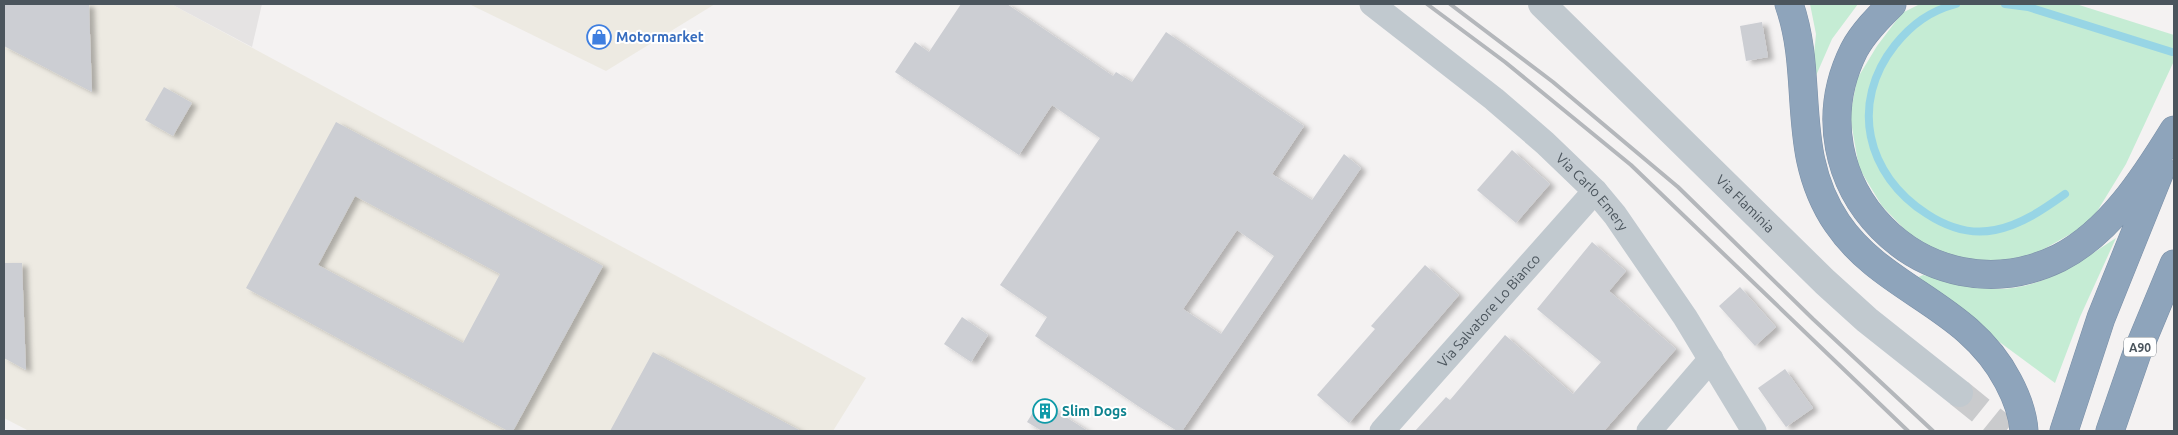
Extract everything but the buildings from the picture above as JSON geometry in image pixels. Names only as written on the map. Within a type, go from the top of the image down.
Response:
[{"type":"highway","points":[[1789,4],[1796,30],[1804,125],[1811,169],[1822,198],[1852,244],[1969,330],[1988,349],[2013,391],[2022,418],[2024,431]]},
{"type":"highway","points":[[1892,4],[1874,22],[1854,49],[1839,94],[1838,140],[1853,190],[1866,210],[1885,232],[1925,260],[1970,274],[1991,274],[2013,273],[2059,258],[2095,233],[2127,198],[2174,130]]},
{"type":"highway","points":[[2064,431],[2102,318],[2174,135]]},
{"type":"highway","name":"A90","points":[[2110,431],[2151,316],[2174,264]]},
{"type":"street","name":"Via Carlo Emery","points":[[1372,4],[1494,99],[1596,190],[1615,215],[1711,359],[1754,431]]},
{"type":"street","name":"Via Flaminia","points":[[1542,4],[1825,282],[1867,320],[1959,393]]},
{"type":"street","name":"Via Salvatore Lo Bianco","points":[[1382,431],[1596,190]]},
{"type":"street","points":[[1650,431],[1711,359]]},
{"type":"shaded area","points":[[4,4],[171,4],[866,378],[833,431],[29,431],[4,418]]},
{"type":"shaded area","points":[[171,4],[262,4],[252,47]]},
{"type":"shaded area","name":"Motormarket","points":[[469,4],[715,4],[606,71]]},
{"type":"green space","points":[[1810,4],[1858,4],[1832,39],[1811,87],[1816,34]]},
{"type":"green space","points":[[1920,4],[2076,4],[2174,35],[2174,61],[2126,164],[2090,223],[2037,253],[1989,264],[1951,258],[1913,238],[1882,206],[1859,168],[1850,116],[1857,79],[1877,46],[1902,13]]},
{"type":"green space","points":[[2116,238],[2080,317],[2055,383],[1914,279],[1923,275],[1994,289],[2028,285],[2059,273],[2088,257]]},
{"type":"waterway","points":[[1956,4],[1938,10],[1922,19],[1895,45],[1881,67],[1872,90],[1869,114],[1871,137],[1878,159],[1890,179],[1906,198],[1935,219],[1968,231],[2005,228],[2040,211],[2065,194]]},
{"type":"waterway","points":[[2005,4],[2028,7],[2172,52]]},
{"type":"tunnel","points":[[1959,393],[2006,431]]},
{"type":"railway","points":[[1427,4],[1505,62],[1631,165],[1908,431]]},
{"type":"railway","points":[[1450,4],[1553,82],[1678,187],[1813,319],[1933,431]]},
{"type":"place","name":"Motormarket","points":[[599,37]]},
{"type":"place","name":"Slim Dogs","points":[[1045,411]]}]
